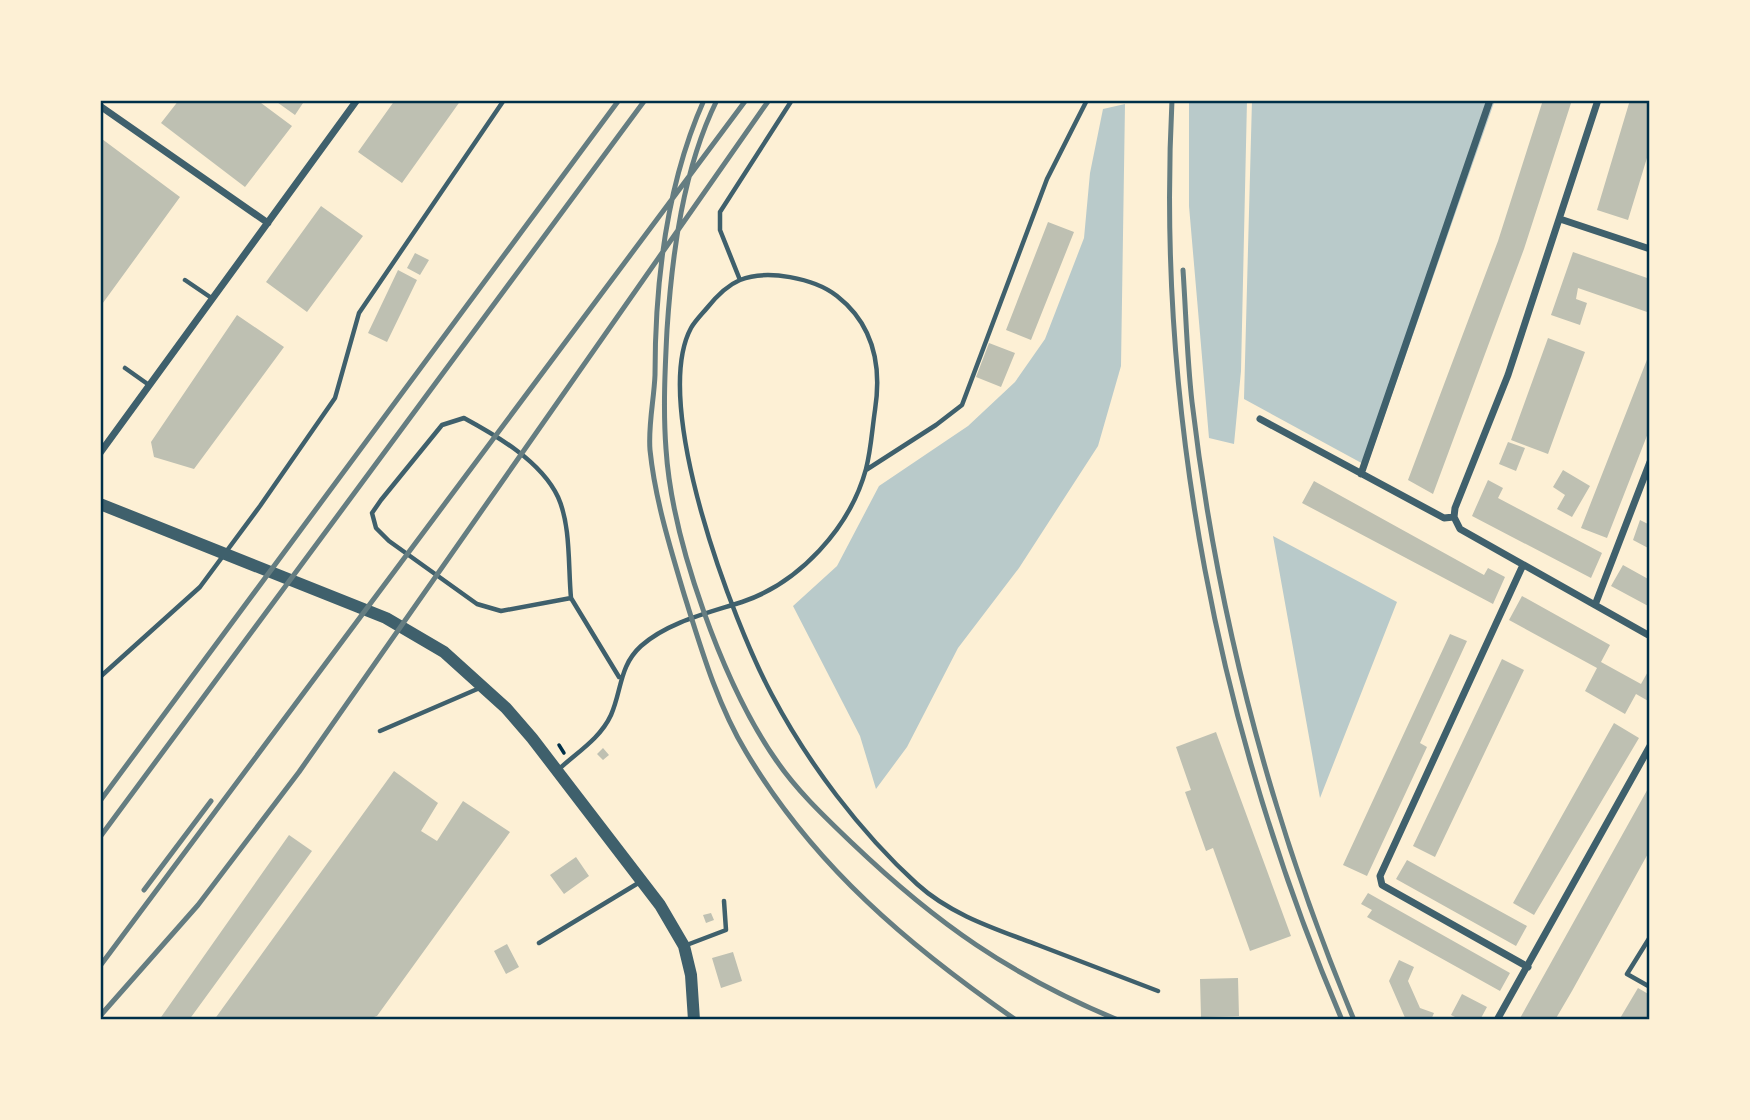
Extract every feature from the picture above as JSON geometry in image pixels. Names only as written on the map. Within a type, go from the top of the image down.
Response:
[{"type":"street","points":[[100,453],[356,100]]},
{"type":"street","points":[[1361,474],[1490,100]]},
{"type":"street","points":[[1598,100],[1508,375],[1455,508],[1454,517],[1460,529],[1650,636]]},
{"type":"street","points":[[100,106],[268,223]]},
{"type":"street","points":[[1560,219],[1650,249]]},
{"type":"street","points":[[1260,419],[1444,518],[1454,517]]},
{"type":"street","points":[[1595,605],[1650,462]]},
{"type":"street","points":[[100,504],[386,618],[444,652],[484,686],[558,770],[670,919],[684,946],[691,975],[694,1020]]},
{"type":"street","points":[[1524,565],[1380,876],[1381,885],[1528,967]]},
{"type":"street","points":[[1497,1020],[1650,746]]},
{"type":"lane","points":[[100,677],[200,587],[260,506],[335,398],[359,313],[504,100]]},
{"type":"lane","points":[[740,280],[720,230],[720,212],[792,100]]},
{"type":"lane","points":[[865,471],[962,405],[1047,179],[1087,100]]},
{"type":"lane","points":[[558,770],[605,725],[627,662],[652,638],[674,625],[754,598],[800,569],[818,552],[837,526],[865,471],[877,397],[875,348],[856,311],[830,290],[792,276],[740,280],[715,298],[690,329],[681,386],[687,453],[700,512],[719,570],[746,642],[773,698],[807,753],[878,845],[920,887],[965,917],[1158,991]]},
{"type":"lane","points":[[185,280],[213,299]]},
{"type":"lane","points":[[125,368],[149,385]]},
{"type":"lane","points":[[571,598],[501,611],[477,604],[389,541],[376,528],[373,513],[442,425],[464,418],[512,447],[549,482],[558,498],[565,522],[571,598],[620,678]]},
{"type":"lane","points":[[380,732],[484,686]]},
{"type":"lane","points":[[539,943],[642,880]]},
{"type":"lane","points":[[684,946],[726,930],[724,901]]},
{"type":"lane","points":[[1650,937],[1627,974],[1650,988]]},
{"type":"shaded area","points":[[1189,100],[1247,100],[1241,371],[1234,444],[1209,438],[1189,206]]},
{"type":"shaded area","points":[[1252,100],[1495,100],[1367,466],[1244,399]]},
{"type":"shaded area","points":[[1125,104],[1121,366],[1098,446],[1019,568],[958,648],[907,747],[876,789],[860,736],[793,606],[837,566],[879,486],[968,426],[1015,382],[1045,339],[1084,238],[1090,173],[1103,109]]},
{"type":"shaded area","points":[[1273,536],[1397,602],[1320,798]]},
{"type":"building","points":[[179,100],[257,100],[292,126],[245,187],[161,123]]},
{"type":"building","points":[[274,100],[305,100],[295,115]]},
{"type":"building","points":[[395,100],[461,100],[402,183],[358,152]]},
{"type":"building","points":[[1543,100],[1572,100],[1524,249],[1433,494],[1408,480],[1498,241]]},
{"type":"building","points":[[1630,100],[1650,100],[1650,148],[1628,220],[1597,210]]},
{"type":"building","points":[[102,139],[180,197],[100,307],[100,142]]},
{"type":"building","points":[[321,206],[363,236],[307,312],[266,282]]},
{"type":"building","points":[[1048,222],[1074,232],[1031,340],[1006,330]]},
{"type":"building","points":[[1573,252],[1650,279],[1650,313],[1578,288],[1576,299],[1587,303],[1580,325],[1551,315]]},
{"type":"building","points":[[415,253],[429,260],[420,275],[407,268]]},
{"type":"building","points":[[398,270],[417,280],[387,342],[368,333]]},
{"type":"building","points":[[237,315],[284,347],[194,469],[154,457],[151,442]]},
{"type":"building","points":[[1548,338],[1585,352],[1548,454],[1511,440]]},
{"type":"building","points":[[989,343],[1015,353],[1001,387],[976,377]]},
{"type":"building","points":[[1650,352],[1650,428],[1607,538],[1581,528]]},
{"type":"building","points":[[1508,442],[1525,448],[1516,471],[1499,464]]},
{"type":"building","points":[[1563,470],[1590,486],[1572,517],[1557,509],[1565,495],[1553,487]]},
{"type":"building","points":[[1488,480],[1503,488],[1498,498],[1602,553],[1591,578],[1472,516]]},
{"type":"building","points":[[1314,481],[1484,575],[1488,568],[1505,577],[1493,604],[1302,503]]},
{"type":"building","points":[[1640,520],[1650,525],[1650,549],[1633,540]]},
{"type":"building","points":[[1623,565],[1650,580],[1650,607],[1611,586]]},
{"type":"building","points":[[1522,596],[1610,645],[1601,662],[1641,684],[1650,668],[1650,702],[1636,694],[1625,714],[1585,691],[1597,668],[1509,620]]},
{"type":"building","points":[[1450,634],[1467,641],[1420,743],[1427,747],[1367,876],[1343,865]]},
{"type":"building","points":[[1502,659],[1524,670],[1435,857],[1413,846]]},
{"type":"building","points":[[1614,723],[1639,738],[1534,915],[1513,903]]},
{"type":"building","points":[[1216,732],[1291,936],[1250,951],[1213,848],[1206,851],[1185,792],[1191,790],[1176,747]]},
{"type":"building","points":[[603,748],[609,755],[603,760],[597,754]]},
{"type":"building","points":[[394,771],[438,803],[421,831],[437,841],[463,801],[510,832],[377,1016],[365,1020],[214,1020]]},
{"type":"building","points":[[1650,785],[1650,850],[1572,991],[1555,1020],[1519,1020]]},
{"type":"building","points":[[289,835],[312,851],[189,1020],[159,1020]]},
{"type":"building","points":[[576,857],[589,876],[564,894],[550,875]]},
{"type":"building","points":[[1407,860],[1527,926],[1516,946],[1396,879]]},
{"type":"building","points":[[1368,893],[1510,973],[1500,991],[1367,917],[1372,910],[1361,904]]},
{"type":"building","points":[[711,913],[714,920],[706,923],[703,915]]},
{"type":"building","points":[[507,944],[519,967],[506,974],[494,951]]},
{"type":"building","points":[[733,952],[742,981],[721,988],[712,958]]},
{"type":"building","points":[[1399,960],[1414,967],[1408,981],[1420,1008],[1434,1013],[1431,1020],[1406,1020],[1389,981]]},
{"type":"building","points":[[1238,978],[1239,1016],[1201,1017],[1200,979]]},
{"type":"building","points":[[1638,988],[1650,995],[1650,1020],[1619,1020]]},
{"type":"building","points":[[1462,994],[1487,1007],[1480,1020],[1461,1020],[1451,1015]]},
{"type":"railway","points":[[100,801],[619,100]]},
{"type":"railway","points":[[100,837],[645,100]]},
{"type":"railway","points":[[704,100],[680,166],[665,234],[657,305],[655,375],[650,422],[655,487],[703,655],[718,695],[746,752],[802,832],[866,901],[901,933],[1016,1020]]},
{"type":"railway","points":[[717,100],[696,154],[681,212],[669,301],[664,404],[670,486],[678,526],[689,568],[719,652],[756,729],[784,771],[822,814],[883,872],[945,923],[1009,966],[1118,1020]]},
{"type":"railway","points":[[100,966],[746,100]]},
{"type":"railway","points":[[100,1016],[198,905],[299,772],[769,100]]},
{"type":"railway","points":[[1172,100],[1170,218],[1175,335],[1186,453],[1205,569],[1230,685],[1261,799],[1299,911],[1342,1020]]},
{"type":"railway","points":[[1183,270],[1192,402],[1216,560],[1233,639],[1273,794],[1298,871],[1354,1020]]},
{"type":"railway","points":[[144,890],[211,801]]}]
